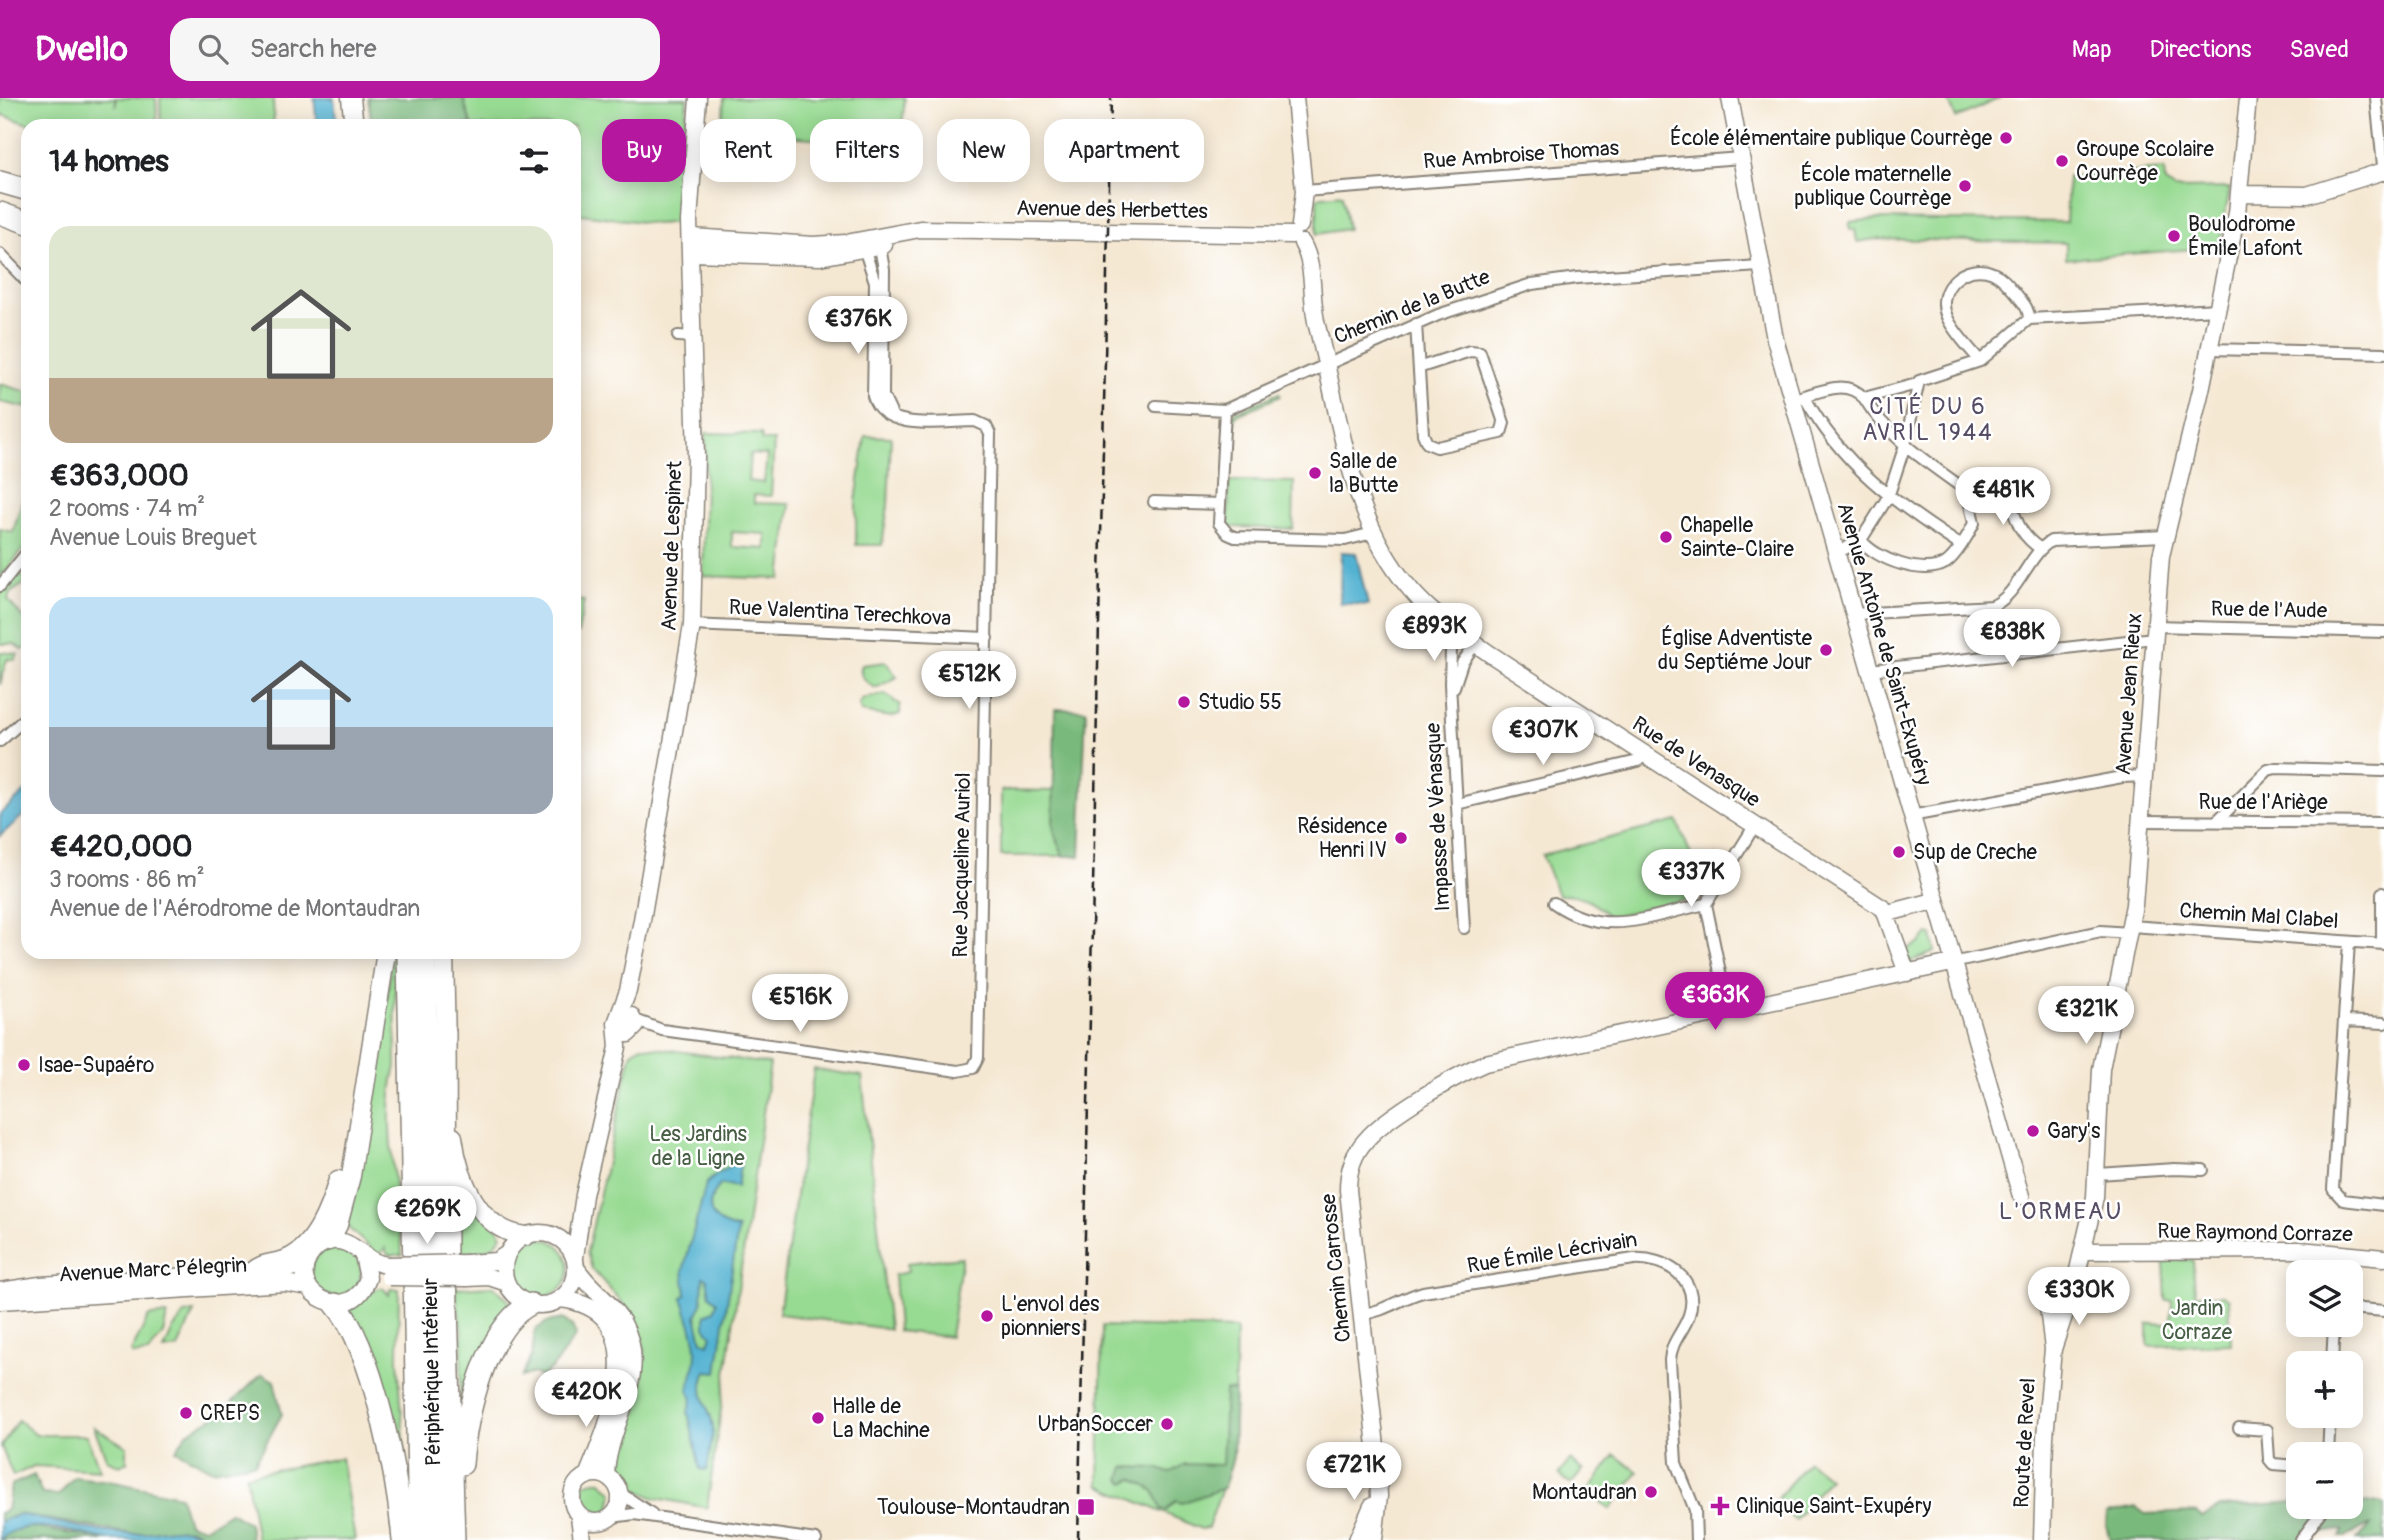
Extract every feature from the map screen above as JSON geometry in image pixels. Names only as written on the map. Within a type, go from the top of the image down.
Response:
[{"type":"highway","points":[[0,182],[21,188]]},
{"type":"highway","points":[[0,204],[21,209]]},
{"type":"highway","points":[[0,214],[21,221]]},
{"type":"highway","points":[[408,959],[419,1540]]},
{"type":"highway","name":"Périphérique Intérieur","points":[[425,959],[437,1540]]},
{"type":"highway","points":[[445,1032],[446,1245],[456,1540]]},
{"type":"highway","points":[[335,1304],[352,1330],[372,1384],[396,1478],[403,1540]]},
{"type":"highway","points":[[456,1540],[463,1449],[470,1408],[506,1326],[518,1311],[531,1304]]},
{"type":"main road","points":[[351,98],[353,119]]},
{"type":"main road","points":[[329,1241],[338,1225],[351,1176],[385,959]]},
{"type":"main road","points":[[444,959],[445,1032],[457,1164],[475,1203],[499,1226],[515,1235],[526,1236]]},
{"type":"main road","points":[[252,1272],[261,1263],[290,1258],[320,1224],[332,1203],[349,1130],[360,1107]]},
{"type":"street","name":"Avenue de Lespinet","points":[[576,1263],[584,1195],[626,1028],[628,990],[671,759],[692,625],[696,456],[686,336],[692,253],[691,194],[698,98]]},
{"type":"street","name":"Chemin de la Butte","points":[[1295,98],[1304,191],[1298,234],[1309,262],[1313,308],[1323,365],[1416,324],[1496,295],[1544,282],[1760,266]]},
{"type":"street","name":"Avenue Jean Rieux","points":[[2053,1349],[2084,1251],[2098,1174],[2101,1069],[2130,929],[2143,821],[2154,632],[2165,536],[2218,309],[2240,194],[2248,98]]},
{"type":"street","points":[[2240,194],[2307,195],[2384,172],[2381,121],[2376,98]]},
{"type":"street","name":"Avenue Antoine de Saint-Exupéry","points":[[1734,99],[1741,158],[1775,339],[1798,398],[1837,553],[1934,901],[2021,1196]]},
{"type":"street","name":"Rue Ambroise Thomas","points":[[1304,191],[1741,158]]},
{"type":"street","name":"Avenue des Herbettes","points":[[692,253],[809,257],[930,229],[1298,234]]},
{"type":"street","name":"Avenue des Herbettes","points":[[691,237],[813,245],[871,244]]},
{"type":"street","name":"Rue Jacqueline Auriol","points":[[626,1028],[654,1029],[958,1071],[975,1065],[978,1058],[990,434],[986,426],[975,421],[900,420],[881,412],[873,396],[875,282],[871,244]]},
{"type":"street","points":[[0,254],[21,276]]},
{"type":"street","points":[[1980,361],[1953,328],[1944,310],[1946,291],[1954,280],[1976,269],[1997,274],[2027,307],[2029,319]]},
{"type":"street","points":[[1864,398],[1917,384],[1930,375],[1980,361],[2029,319],[2218,309]]},
{"type":"street","points":[[1416,324],[1421,367],[1423,434],[1427,443],[1437,447],[1501,433],[1504,423],[1480,352],[1470,351],[1421,367]]},
{"type":"street","points":[[2209,349],[2384,353]]},
{"type":"street","points":[[1156,406],[1225,410],[1323,365]]},
{"type":"street","name":"Rue de Venasque","points":[[1323,365],[1362,507],[1373,533],[1409,589],[1475,644],[1888,913]]},
{"type":"street","points":[[1837,553],[1861,540],[1888,497],[1905,445],[1917,384]]},
{"type":"street","points":[[1861,540],[1866,546],[1896,563],[1909,566],[1944,564],[1960,545],[1974,523],[1967,491],[1905,445],[1856,391],[1836,387],[1798,398],[1832,439],[1888,497],[1960,545]]},
{"type":"street","points":[[1225,410],[1220,504],[1222,528],[1235,537],[1345,540],[1373,533]]},
{"type":"street","points":[[1967,491],[1983,480],[1998,483],[2007,493],[2020,528],[2041,550]]},
{"type":"street","points":[[1154,502],[1220,504]]},
{"type":"street","points":[[1854,614],[1992,606],[2003,599],[2041,550],[2059,539],[2165,536]]},
{"type":"street","points":[[0,586],[21,562]]},
{"type":"street","name":"Rue Valentina Terechkova","points":[[692,625],[986,638]]},
{"type":"street","name":"Impasse de Vénasque","points":[[1458,632],[1451,652],[1451,704],[1464,928]]},
{"type":"street","name":"Rue de l'Aude","points":[[1870,670],[2154,632],[2384,632]]},
{"type":"street","name":"Impasse de Vénasque","points":[[1451,704],[1456,676],[1475,644]]},
{"type":"street","points":[[0,741],[21,722]]},
{"type":"street","points":[[1457,804],[1639,761],[1644,754]]},
{"type":"street","points":[[2217,821],[2268,771],[2276,768],[2384,771]]},
{"type":"street","points":[[1911,816],[2122,777],[2145,776]]},
{"type":"street","name":"Rue de l'Ariège","points":[[2143,821],[2384,823]]},
{"type":"street","points":[[1728,1010],[1706,904],[1755,825]]},
{"type":"street","points":[[2382,893],[2383,944]]},
{"type":"street","points":[[1907,973],[1888,913],[1934,901]]},
{"type":"street","points":[[1554,903],[1572,916],[1611,925],[1706,904]]},
{"type":"street","name":"Chemin Mal Clabel","points":[[1952,963],[2101,932],[2130,929],[2383,944]]},
{"type":"street","points":[[2349,942],[2346,1021],[2333,1189],[2343,1200],[2384,1205]]},
{"type":"street","name":"Chemin Carrosse","points":[[1374,1540],[1379,1496],[1348,1191],[1355,1155],[1366,1139],[1466,1072],[1496,1059],[1952,963]]},
{"type":"street","points":[[2346,1021],[2384,1023]]},
{"type":"street","points":[[2098,1174],[2174,1169],[2203,1170]]},
{"type":"street","name":"Avenue de Lespinet","points":[[551,1234],[570,1222],[584,1195]]},
{"type":"street","points":[[388,1271],[365,1286],[356,1297],[335,1304],[320,1299],[309,1287],[305,1274],[307,1261],[316,1248],[329,1241],[349,1243],[388,1271],[467,1270],[496,1261],[526,1236],[551,1234],[562,1239],[576,1263],[616,1312],[632,1345],[631,1384],[609,1454],[606,1476]]},
{"type":"street","name":"Rue Raymond Corraze","points":[[2084,1251],[2337,1253],[2384,1258]]},
{"type":"street","points":[[2337,1253],[2337,1260]]},
{"type":"street","points":[[507,1254],[504,1269],[507,1283],[517,1296],[531,1304],[546,1305],[560,1300],[582,1304],[599,1316],[617,1342],[620,1376],[610,1417],[587,1476]]},
{"type":"street","points":[[363,1255],[368,1270],[365,1286]]},
{"type":"street","name":"Rue Émile Lécrivain","points":[[1362,1314],[1382,1311],[1405,1297],[1423,1292],[1634,1259],[1651,1258],[1672,1267],[1684,1280],[1691,1303],[1685,1324],[1671,1346],[1670,1360],[1676,1463],[1695,1510],[1696,1540]]},
{"type":"street","name":"Avenue Marc Pélegrin","points":[[0,1291],[40,1285],[289,1269],[307,1261]]},
{"type":"street","points":[[560,1300],[575,1281],[576,1263]]},
{"type":"street","points":[[467,1270],[507,1283]]},
{"type":"street","name":"Avenue Marc Pélegrin","points":[[0,1301],[285,1283],[309,1287]]},
{"type":"street","points":[[2053,1349],[2047,1298],[2070,1294]]},
{"type":"street","points":[[2363,1309],[2384,1311]]},
{"type":"street","name":"Route de Revel","points":[[2042,1540],[2045,1437],[2053,1349]]},
{"type":"street","points":[[2238,1428],[2267,1430],[2269,1459],[2278,1466],[2286,1466]]},
{"type":"street","points":[[582,1540],[572,1493],[577,1482],[587,1476],[606,1476],[615,1483],[620,1493],[657,1517]]},
{"type":"street","name":"Chemin Carrosse","points":[[1368,1540],[1357,1540],[1368,1519],[1377,1476]]},
{"type":"street","points":[[598,1540],[619,1506],[620,1493]]},
{"type":"street","points":[[579,1516],[595,1523],[625,1514],[657,1517],[816,1540]]},
{"type":"street","points":[[2301,1540],[2316,1519]]},
{"type":"green space","points":[[0,98],[115,98],[116,107],[116,98],[156,98],[157,119],[21,119],[21,121],[0,114]]},
{"type":"green space","points":[[160,98],[273,98],[274,119],[161,119]]},
{"type":"green space","points":[[368,98],[463,98],[469,119],[371,119]]},
{"type":"green space","points":[[463,98],[687,98],[686,119],[602,119],[602,182],[682,182],[679,222],[657,224],[581,214],[581,119],[470,119]]},
{"type":"green space","points":[[724,98],[905,98],[903,119],[810,119],[810,138],[796,137],[796,119],[723,119]]},
{"type":"green space","points":[[1947,98],[2000,98],[1956,118]]},
{"type":"green space","points":[[2164,170],[2165,183],[2175,189],[2230,188],[2219,247],[2066,259],[2066,243],[1875,239],[1857,242],[1855,229],[1850,229],[1850,222],[1877,219],[2066,222],[2068,177]]},
{"type":"green space","points":[[1342,194],[1348,229],[1317,234],[1317,199]]},
{"type":"green space","points":[[0,384],[21,390],[21,406],[0,402]]},
{"type":"green space","points":[[1279,393],[1280,396],[1235,416],[1234,431],[1230,431],[1231,417],[1235,412]]},
{"type":"green space","points":[[706,433],[761,434],[762,441],[774,441],[771,496],[754,495],[754,503],[790,504],[781,579],[703,576]],"holes":[[[750,454],[767,455],[764,483],[748,481]],[[732,532],[766,534],[766,549],[732,547]]]},
{"type":"green space","points":[[865,436],[891,437],[888,506],[882,545],[856,545],[856,502]]},
{"type":"green space","points":[[1229,481],[1294,482],[1293,529],[1232,527],[1228,524]]},
{"type":"green space","points":[[21,505],[21,552],[0,578],[0,529],[13,532]]},
{"type":"green space","points":[[20,573],[21,586],[10,593],[8,600],[21,616],[21,649],[14,644],[0,644],[0,594]]},
{"type":"green space","points":[[0,652],[18,654],[15,660],[7,659],[0,685]]},
{"type":"green space","points":[[886,662],[897,677],[876,688],[864,679],[862,665]]},
{"type":"green space","points":[[885,694],[900,705],[900,714],[891,717],[861,712],[859,704],[863,699]]},
{"type":"green space","points":[[1055,709],[1086,710],[1080,856],[1063,856],[1053,827]]},
{"type":"green space","points":[[1001,790],[1054,791],[1053,827],[1063,856],[1001,856]]},
{"type":"green space","points":[[1677,821],[1705,889],[1690,899],[1609,917],[1586,900],[1558,895],[1542,855]]},
{"type":"green space","points":[[1928,934],[1932,935],[1935,952],[1907,963],[1903,951],[1919,944]]},
{"type":"green space","points":[[391,959],[395,959],[396,1067],[390,1136],[402,1255],[388,1255],[385,1248],[379,1256],[345,1225],[387,1003]]},
{"type":"green space","name":"Les Jardins de la Ligne","points":[[642,1046],[770,1064],[707,1508],[652,1497],[634,1488],[624,1472],[621,1458],[640,1401],[645,1349],[633,1315],[592,1269],[587,1252],[629,1063],[632,1052]]},
{"type":"green space","points":[[814,1069],[862,1076],[889,1329],[779,1314]]},
{"type":"green space","points":[[451,1154],[502,1235],[488,1249],[454,1253]]},
{"type":"green space","points":[[534,1239],[546,1239],[561,1247],[569,1262],[569,1274],[561,1289],[546,1297],[534,1297],[519,1289],[511,1274],[511,1262],[519,1247]]},
{"type":"green space","points":[[336,1247],[354,1254],[361,1272],[354,1290],[336,1297],[318,1290],[311,1272],[318,1254]]},
{"type":"green space","points":[[962,1257],[950,1337],[898,1331],[894,1275],[908,1272],[907,1263]]},
{"type":"green space","name":"Jardin Corraze","points":[[2193,1260],[2195,1295],[2223,1295],[2229,1299],[2231,1344],[2148,1346],[2148,1324],[2171,1323],[2172,1300],[2166,1300],[2164,1262]]},
{"type":"green space","points":[[494,1286],[511,1303],[502,1315],[463,1409],[460,1408],[462,1333],[455,1288]]},
{"type":"green space","points":[[378,1288],[383,1288],[389,1295],[390,1289],[399,1289],[398,1360],[405,1455],[405,1461],[402,1462],[350,1310]]},
{"type":"green space","points":[[194,1312],[178,1348],[164,1350],[173,1329],[185,1314]]},
{"type":"green space","points":[[167,1315],[163,1334],[148,1353],[133,1355],[131,1352],[149,1316]]},
{"type":"green space","points":[[563,1319],[572,1326],[576,1335],[554,1366],[542,1377],[533,1373],[521,1377],[532,1354],[535,1330],[547,1322]]},
{"type":"green space","name":"UrbanSoccer","points":[[1102,1326],[1236,1329],[1233,1457],[1208,1528],[1201,1529],[1099,1485]]},
{"type":"green space","points":[[262,1374],[274,1381],[282,1414],[255,1463],[212,1470],[176,1450],[187,1433],[222,1412]]},
{"type":"green space","points":[[1225,1390],[1235,1391],[1233,1457],[1224,1488],[1182,1503],[1176,1501],[1166,1511],[1161,1509],[1154,1491],[1133,1479],[1125,1483],[1120,1479],[1124,1467],[1157,1468],[1169,1473],[1185,1464],[1222,1465]]},
{"type":"green space","points":[[18,1420],[36,1435],[86,1435],[100,1470],[34,1466],[13,1476],[1,1446]]},
{"type":"green space","points":[[94,1427],[127,1447],[127,1462],[120,1466],[107,1460]]},
{"type":"green space","points":[[1615,1455],[1638,1472],[1610,1509],[1587,1492]]},
{"type":"green space","points":[[341,1458],[355,1540],[257,1540],[246,1475]]},
{"type":"green space","points":[[1570,1460],[1583,1470],[1571,1484],[1559,1474]]},
{"type":"green space","points":[[1808,1461],[1829,1478],[1795,1520],[1774,1503]]},
{"type":"green space","points":[[34,1475],[42,1494],[59,1495],[74,1477],[110,1481],[180,1496],[188,1523],[204,1528],[230,1512],[249,1523],[251,1540],[213,1540],[192,1529],[132,1534],[19,1514],[0,1522],[0,1513],[7,1510],[11,1485]]},
{"type":"green space","points":[[601,1481],[613,1493],[610,1509],[600,1515],[597,1510],[589,1508],[584,1512],[578,1500],[580,1490],[588,1483]]},
{"type":"green space","points":[[2380,1502],[2384,1505],[2384,1540],[2357,1540],[2371,1525],[2345,1537],[2340,1537],[2343,1531],[2339,1530],[2314,1534],[2316,1527],[2304,1540],[2110,1540],[2106,1525],[2107,1513],[2136,1507],[2145,1514],[2196,1512],[2202,1518],[2220,1507],[2286,1503],[2286,1519],[2363,1519],[2363,1504]]},
{"type":"green space","points":[[29,1527],[111,1540],[1,1540],[8,1532]]},
{"type":"water","points":[[314,98],[334,98],[336,119],[316,119]]},
{"type":"water","points":[[1341,552],[1356,553],[1368,605],[1340,603]]},
{"type":"water","points":[[21,795],[21,817],[0,836],[0,814]]},
{"type":"water","points":[[741,1160],[737,1187],[721,1184],[711,1200],[710,1207],[715,1218],[721,1223],[738,1229],[717,1372],[706,1371],[703,1381],[703,1397],[711,1416],[713,1431],[707,1470],[700,1469],[688,1412],[692,1400],[688,1389],[696,1351],[693,1331],[682,1297],[686,1295],[683,1271],[706,1184]],"holes":[[[703,1277],[707,1279],[710,1296],[717,1302],[714,1311],[705,1315],[705,1327],[712,1336],[708,1344],[702,1341],[696,1316],[702,1303]]]},
{"type":"water","points":[[19,1514],[121,1534],[190,1530],[213,1540],[115,1540],[40,1527],[12,1532],[0,1540],[0,1522]]},
{"type":"railway","points":[[1078,1540],[1111,98]]},
{"type":"place","name":"École élémentaire publique Courrège","points":[[2006,138]]},
{"type":"place","name":"Groupe Scolaire Courrège","points":[[2062,161]]},
{"type":"place","name":"École maternelle publique Courrège","points":[[1965,186]]},
{"type":"place","name":"Boulodrome Émile Lafont","points":[[2174,236]]},
{"type":"place","name":"Salle de la Butte","points":[[1315,473]]},
{"type":"place","name":"Chapelle Sainte-Claire","points":[[1666,537]]},
{"type":"place","name":"Église Adventiste du Septiéme Jour","points":[[1826,650]]},
{"type":"place","name":"Studio 55","points":[[1184,702]]},
{"type":"place","name":"Résidence Henri IV","points":[[1401,838]]},
{"type":"place","name":"Sup de Creche","points":[[1899,852]]},
{"type":"place","name":"Isae-Supaéro","points":[[24,1065]]},
{"type":"place","name":"Gary's","points":[[2033,1131]]},
{"type":"place","name":"L'envol des pionniers","points":[[987,1316]]},
{"type":"place","name":"CREPS","points":[[186,1413]]},
{"type":"place","name":"Halle de La Machine","points":[[818,1418]]},
{"type":"place","name":"UrbanSoccer","points":[[1167,1424]]},
{"type":"place","name":"Montaudran","points":[[1651,1492]]},
{"type":"place","name":"Clinique Saint-Exupéry","points":[[1720,1506]]},
{"type":"place","name":"Toulouse-Montaudran","points":[[1086,1507]]},
{"type":"district","name":"CITÉ DU 6 AVRIL 1944","points":[[1928,419]]},
{"type":"district","name":"L'ORMEAU","points":[[2061,1211]]}]
